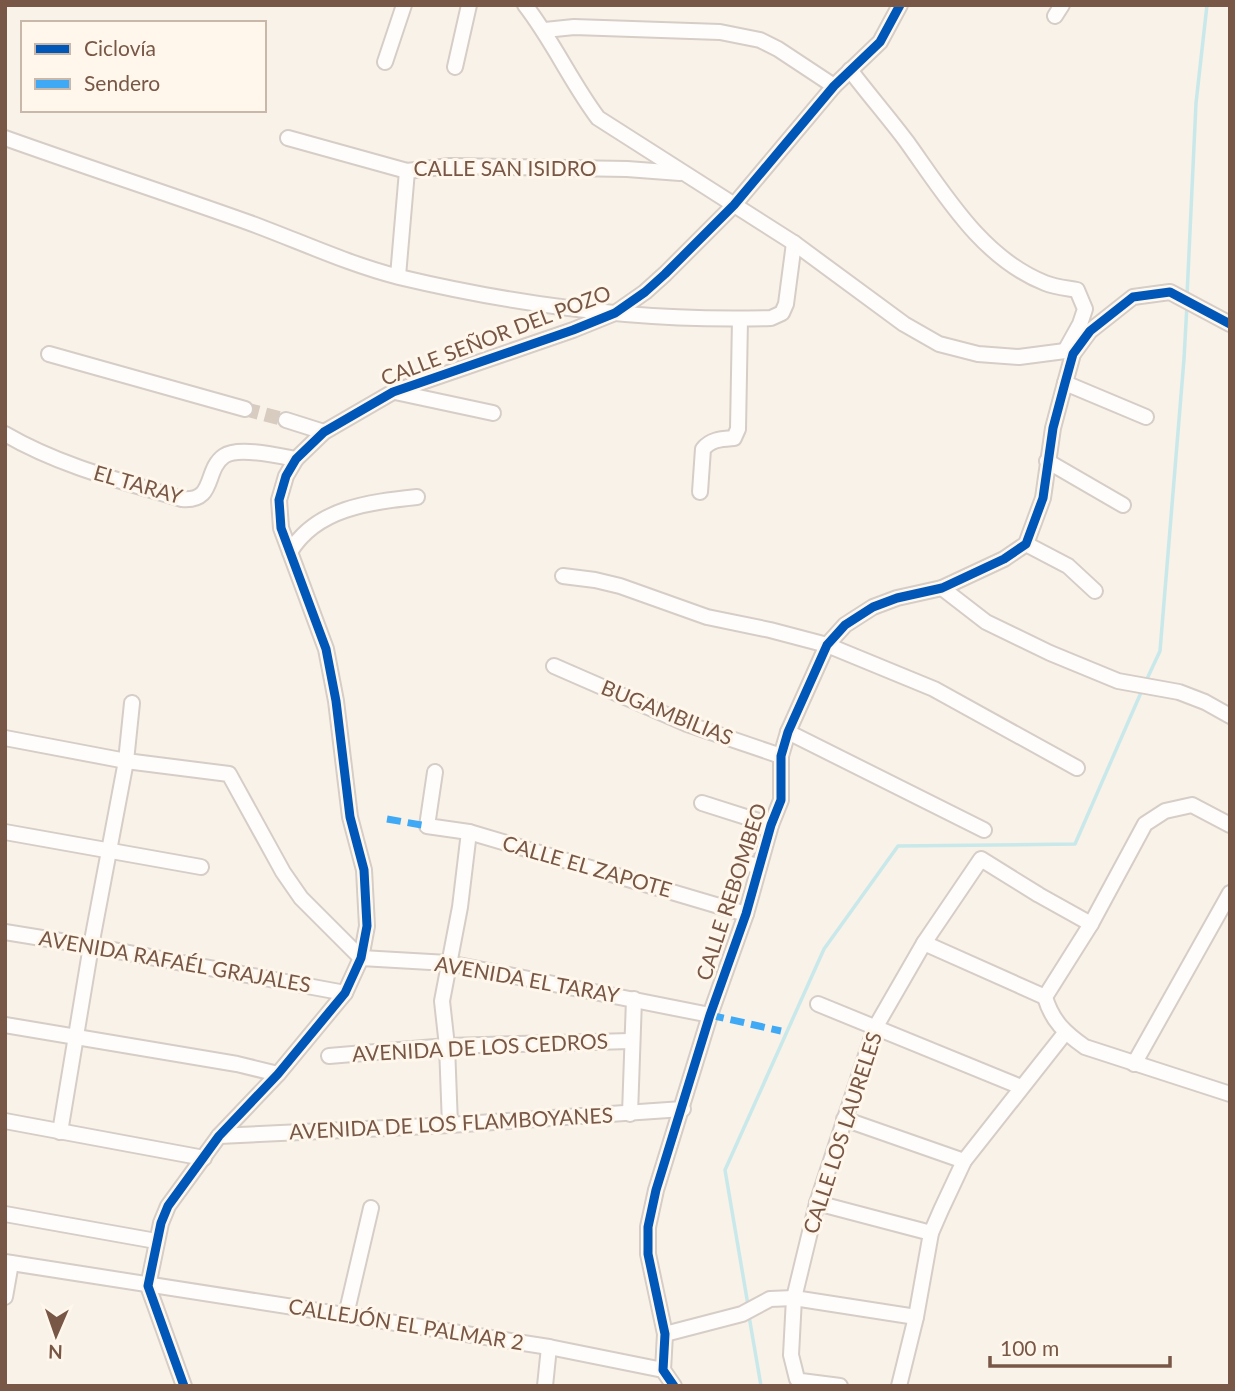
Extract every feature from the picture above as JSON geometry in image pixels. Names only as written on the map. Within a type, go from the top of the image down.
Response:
[{"type":"street","points":[[385,62],[404,5]]},
{"type":"street","points":[[455,67],[469,5]]},
{"type":"street","points":[[525,5],[545,30],[597,118],[794,243],[904,324],[939,344],[978,354],[1018,357],[1069,353],[1090,331],[1133,298],[1170,292],[1230,324]]},
{"type":"street","name":"CALLE SEÑOR DEL POZO","points":[[184,1386],[148,1286],[156,1241],[168,1206],[219,1136],[278,1074],[345,993],[360,958],[366,926],[364,870],[350,817],[336,701],[326,649],[281,528],[278,511],[284,482],[296,459],[324,432],[393,392],[615,313],[665,274],[734,205],[834,86],[880,42],[900,5]]},
{"type":"street","points":[[545,30],[574,27],[719,32],[760,40],[834,86]]},
{"type":"street","points":[[850,71],[892,121],[965,223],[994,251],[1028,275],[1048,284],[1077,290],[1085,309],[1069,353],[1047,461],[1043,498],[1026,544],[1068,566],[1095,591]]},
{"type":"street","points":[[5,138],[242,220],[355,264],[507,299],[664,318],[771,318],[782,313],[786,304],[794,243]]},
{"type":"street","name":"CALLE SAN ISIDRO","points":[[288,138],[407,171],[450,166],[627,169],[684,174]]},
{"type":"street","points":[[398,276],[407,171]]},
{"type":"street","points":[[700,492],[703,449],[715,440],[734,438],[738,429],[740,319]]},
{"type":"street","points":[[49,354],[245,409]]},
{"type":"street","points":[[1065,383],[1146,416]]},
{"type":"street","points":[[393,392],[493,413]]},
{"type":"street","points":[[286,420],[324,432]]},
{"type":"street","name":"EL TARAY","points":[[5,434],[64,463],[181,499],[194,500],[203,494],[219,462],[228,454],[249,452],[296,459]]},
{"type":"street","points":[[1047,461],[1123,505]]},
{"type":"street","points":[[290,552],[307,531],[346,509],[368,502],[417,496]]},
{"type":"street","name":"CALLE REBOMBEO","points":[[663,1370],[665,1334],[648,1254],[648,1227],[656,1190],[710,1015],[746,914],[771,825],[781,800],[781,756],[788,732],[827,645],[845,625],[873,607],[897,598],[942,588],[1004,559],[1026,544]]},
{"type":"street","points":[[563,576],[595,580],[645,594],[707,617],[770,629],[827,645],[934,689],[1077,768]]},
{"type":"street","points":[[942,588],[986,622],[1050,653],[1118,681],[1179,692],[1230,716]]},
{"type":"street","name":"BUGAMBILIAS","points":[[554,666],[687,724],[781,756]]},
{"type":"street","points":[[60,1132],[126,761],[132,704]]},
{"type":"street","points":[[788,732],[984,830]]},
{"type":"street","points":[[5,738],[126,761],[229,774],[283,872],[301,898],[360,958]]},
{"type":"street","name":"CALLE EL ZAPOTE","points":[[435,772],[427,826],[470,832],[746,914]]},
{"type":"street","points":[[702,803],[771,825]]},
{"type":"street","points":[[1227,1088],[1134,1064],[1085,1047],[1065,1033],[1049,1013],[1045,997],[1091,924],[1145,824],[1165,811],[1192,805],[1230,825]]},
{"type":"street","points":[[5,832],[201,867]]},
{"type":"street","points":[[450,1125],[442,1001],[460,906],[470,832]]},
{"type":"street","name":"CALLE LOS LAURELES","points":[[840,1386],[797,1379],[791,1355],[794,1298],[817,1203],[875,1028],[924,943],[981,859],[1091,924]]},
{"type":"street","points":[[744,862],[759,867]]},
{"type":"street","points":[[1134,1064],[1230,893]]},
{"type":"street","name":"AVENIDA RAFAÉL GRAJALES","points":[[5,932],[345,993]]},
{"type":"street","points":[[924,943],[1045,997]]},
{"type":"street","name":"AVENIDA EL TARAY","points":[[360,958],[448,963],[710,1015]]},
{"type":"street","points":[[630,1114],[634,999]]},
{"type":"street","points":[[818,1004],[1021,1087]]},
{"type":"street","points":[[5,1025],[237,1064],[278,1074]]},
{"type":"street","points":[[899,1386],[916,1317],[931,1233],[964,1161],[1065,1033]]},
{"type":"street","name":"AVENIDA DE LOS CEDROS","points":[[329,1056],[447,1046],[631,1041]]},
{"type":"street","name":"AVENIDA DE LOS FLAMBOYANES","points":[[219,1136],[450,1125],[683,1109]]},
{"type":"street","points":[[844,1119],[964,1161]]},
{"type":"street","points":[[5,1121],[204,1158]]},
{"type":"street","points":[[817,1203],[931,1233]]},
{"type":"street","points":[[346,1315],[371,1208]]},
{"type":"street","points":[[5,1214],[156,1241]]},
{"type":"street","points":[[5,1297],[8,1262]]},
{"type":"street","name":"CALLEJÓN EL PALMAR 2","points":[[8,1262],[549,1347],[663,1370]]},
{"type":"street","points":[[665,1334],[742,1314],[769,1299],[794,1298],[916,1317]]},
{"type":"street","points":[[545,1386],[549,1347]]},
{"type":"street","points":[[663,1370],[674,1386]]},
{"type":"waterway","points":[[1187,296],[1196,103],[1207,5]]},
{"type":"waterway","points":[[1146,681],[1160,651],[1187,304]]},
{"type":"waterway","points":[[748,1305],[725,1170],[824,949],[898,846],[1075,844],[1143,688]]},
{"type":"waterway","points":[[749,1316],[761,1386]]},
{"type":"tunnel","points":[[245,409],[286,420]]},
{"type":"marked path","points":[[387,819],[427,826]]},
{"type":"marked path","points":[[710,1015],[781,1031]]},
{"type":"cycle path","points":[[184,1386],[148,1286],[161,1223],[168,1206],[219,1136],[278,1074],[345,993],[361,958],[367,926],[364,870],[350,817],[336,701],[326,649],[281,528],[279,500],[286,476],[296,459],[324,432],[393,392],[573,330],[615,313],[645,292],[734,205],[834,86],[880,42],[900,5]]},
{"type":"cycle path","points":[[674,1386],[663,1370],[665,1334],[648,1254],[648,1227],[656,1190],[710,1015],[746,914],[771,825],[781,800],[781,756],[788,732],[827,645],[845,625],[873,607],[897,598],[942,588],[1004,559],[1026,544],[1043,498],[1053,428],[1073,354],[1090,331],[1133,297],[1170,292],[1230,324]]}]
